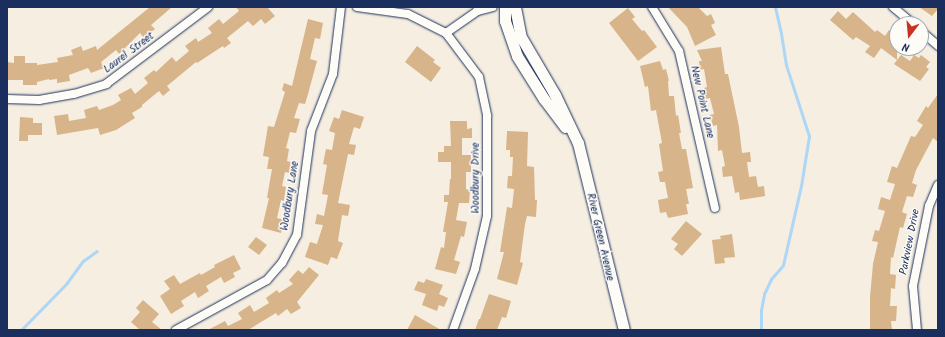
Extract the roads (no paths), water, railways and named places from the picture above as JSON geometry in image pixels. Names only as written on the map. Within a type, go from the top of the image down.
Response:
[{"type":"street","name":"Laurel Street","points":[[7,99],[39,100],[74,94],[106,84],[208,7]]},
{"type":"street","name":"Woodbury Lane","points":[[176,330],[267,280],[282,263],[297,235],[311,131],[333,74],[341,7]]},
{"type":"street","points":[[357,7],[408,14],[446,33],[477,11],[493,7]]},
{"type":"street","name":"River Green Avenue","points":[[505,7],[505,21],[517,56],[544,99],[578,143]]},
{"type":"street","name":"River Green Avenue","points":[[515,7],[521,37],[555,95],[578,143],[624,330]]},
{"type":"street","name":"New Point Lane","points":[[652,7],[679,51],[715,208]]},
{"type":"street","points":[[893,7],[903,16]]},
{"type":"street","name":"Woodbury Drive","points":[[446,33],[480,77],[487,116],[487,216],[475,269],[453,330]]},
{"type":"street","points":[[929,38],[938,46]]},
{"type":"street","name":"Parkview Drive","points":[[918,330],[913,286],[929,206],[937,187]]},
{"type":"waterway","points":[[761,330],[761,310],[764,294],[771,279],[783,265],[801,186],[809,136],[786,65],[775,7]]},
{"type":"waterway","points":[[21,330],[66,284],[83,261],[97,251]]}]
